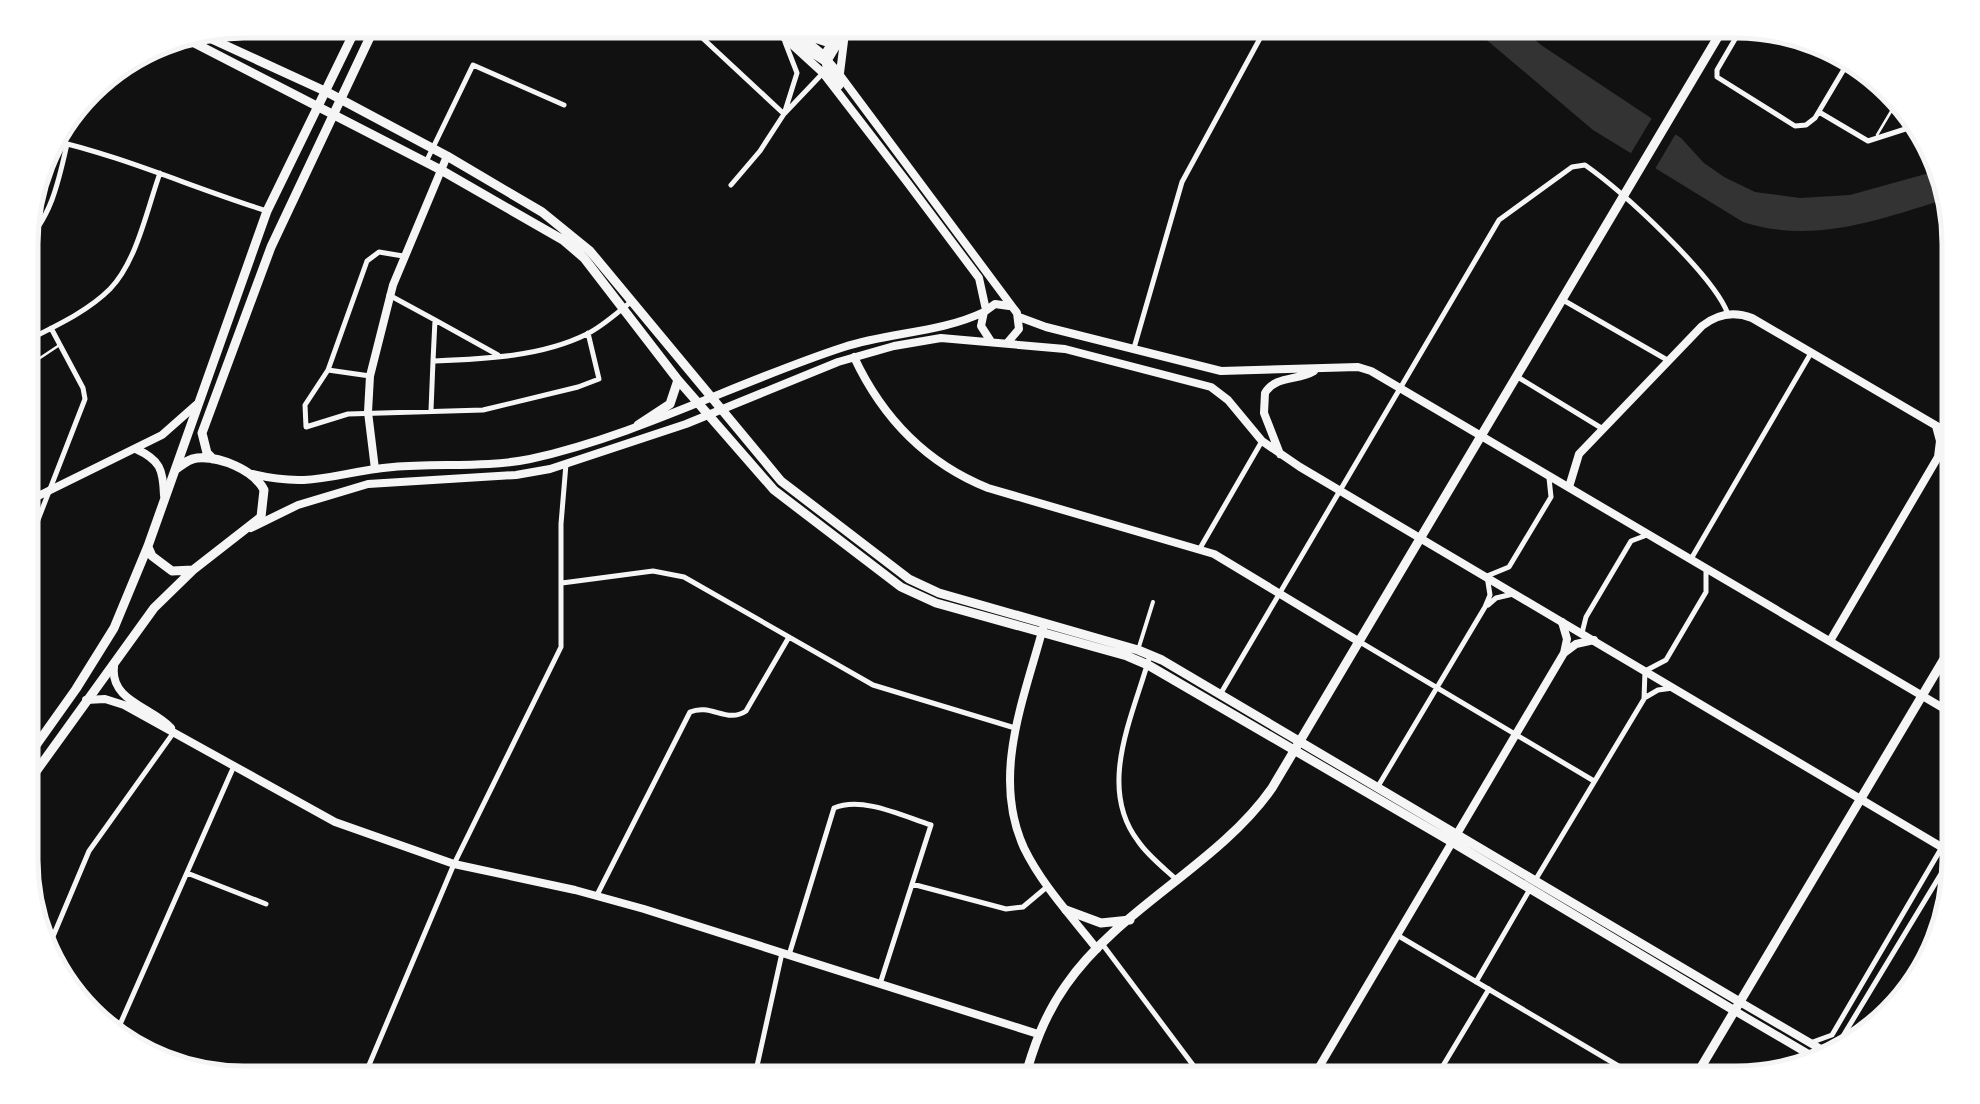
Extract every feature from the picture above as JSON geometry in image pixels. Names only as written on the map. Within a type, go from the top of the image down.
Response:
[{"type":"main road","points":[[38,742],[103,648],[148,546],[268,211],[352,38]]},
{"type":"main road","points":[[213,459],[202,439],[207,420],[270,247],[370,38]]},
{"type":"main road","points":[[786,38],[822,73],[1011,306],[1019,317],[1020,329],[1008,342]]},
{"type":"main road","points":[[790,38],[825,58],[849,108]]},
{"type":"main road","points":[[802,38],[840,74],[961,245],[979,278],[985,311],[980,326],[994,342]]},
{"type":"main road","points":[[812,38],[832,44]]},
{"type":"main road","points":[[825,58],[836,38]]},
{"type":"main road","points":[[825,58],[841,38]]},
{"type":"main road","points":[[840,74],[844,38]]},
{"type":"main road","points":[[1028,1066],[1038,1034],[1068,982],[1100,947],[1260,804],[1717,38]]},
{"type":"main road","points":[[214,40],[342,99],[447,156],[570,231],[590,251],[678,380],[784,499],[872,559]]},
{"type":"main road","points":[[194,43],[426,162],[563,240],[628,304],[722,408],[781,481],[901,587],[923,598],[1138,650],[1737,1007],[1817,1050]]},
{"type":"main road","points":[[307,82],[324,80],[336,72]]},
{"type":"main road","points":[[352,76],[351,91],[364,111]]},
{"type":"main road","points":[[297,96],[308,117],[308,131]]},
{"type":"main road","points":[[324,134],[335,126],[355,126]]},
{"type":"main road","points":[[375,469],[368,412],[370,376],[403,256],[447,156]]},
{"type":"main road","points":[[172,472],[188,461],[213,459],[277,480],[316,482],[375,469],[526,460],[638,426],[844,347],[957,324],[1000,303],[1011,306]]},
{"type":"main road","points":[[1569,487],[1576,459],[1603,428],[1710,320],[1728,314],[1752,318],[1942,428]]},
{"type":"main road","points":[[1019,317],[1221,371],[1366,369],[1942,707]]},
{"type":"main road","points":[[248,530],[298,505],[368,484],[516,475],[566,464],[708,415],[854,357],[940,338],[1008,342],[1091,354],[1202,383],[1228,400],[1262,442],[1340,492],[1942,847]]},
{"type":"main road","points":[[854,357],[889,417],[923,450],[956,473],[988,488],[1226,560],[1358,641]]},
{"type":"main road","points":[[1280,454],[1264,413],[1265,393],[1278,381],[1315,370]]},
{"type":"main road","points":[[638,426],[670,404],[678,380]]},
{"type":"main road","points":[[698,404],[722,408]]},
{"type":"main road","points":[[38,496],[162,436],[196,405]]},
{"type":"main road","points":[[1830,642],[1938,457],[1936,425]]},
{"type":"main road","points":[[136,449],[155,457],[160,464],[164,496]]},
{"type":"main road","points":[[1938,457],[1942,455]]},
{"type":"main road","points":[[38,768],[154,608],[193,570],[261,517],[266,498],[259,480],[252,474]]},
{"type":"main road","points":[[148,546],[152,556],[172,571],[193,570]]},
{"type":"main road","points":[[1562,622],[1564,653]]},
{"type":"main road","points":[[1043,628],[1149,660],[1220,694],[1297,745]]},
{"type":"main road","points":[[1043,628],[1015,728],[1010,806],[1024,847],[1048,886],[1100,947]]},
{"type":"main road","points":[[1320,1066],[1564,653],[1576,644],[1594,640]]},
{"type":"main road","points":[[118,656],[113,676],[116,688],[161,717],[174,732]]},
{"type":"main road","points":[[1702,1066],[1942,662]]},
{"type":"main road","points":[[86,700],[124,705],[335,822],[454,864],[597,895],[1038,1034]]},
{"type":"main road","points":[[1066,910],[1101,924],[1130,920]]},
{"type":"main road","points":[[1737,1007],[1819,1049]]},
{"type":"street","points":[[702,38],[784,114]]},
{"type":"street","points":[[783,38],[796,74],[784,114]]},
{"type":"street","points":[[1134,348],[1182,182],[1260,38]]},
{"type":"street","points":[[1736,38],[1717,70],[1717,77],[1795,126],[1811,122],[1845,68]]},
{"type":"street","points":[[426,162],[474,65],[564,105]]},
{"type":"street","points":[[731,185],[784,114],[822,73]]},
{"type":"street","points":[[1818,112],[1868,141],[1908,129]]},
{"type":"street","points":[[64,143],[122,158],[268,211]]},
{"type":"street","points":[[39,228],[55,191],[67,144]]},
{"type":"street","points":[[1220,694],[1499,220],[1577,164],[1585,165],[1626,192],[1717,290],[1728,314]]},
{"type":"street","points":[[38,335],[111,288],[160,173]]},
{"type":"street","points":[[403,256],[379,252],[367,261],[328,370],[305,405],[306,427],[368,412],[483,410],[578,388],[599,379],[588,333]]},
{"type":"street","points":[[390,295],[500,356]]},
{"type":"street","points":[[1561,299],[1669,361]]},
{"type":"street","points":[[433,361],[500,356],[552,346],[588,333],[628,304]]},
{"type":"street","points":[[431,410],[435,320]]},
{"type":"street","points":[[38,517],[85,398],[51,328]]},
{"type":"street","points":[[1692,559],[1811,353]]},
{"type":"street","points":[[328,370],[370,376]]},
{"type":"street","points":[[1515,376],[1603,428]]},
{"type":"street","points":[[1199,550],[1262,442]]},
{"type":"street","points":[[369,1066],[454,864],[561,648],[560,524],[566,464]]},
{"type":"street","points":[[1486,608],[1490,595],[1487,576],[1509,567],[1551,497],[1548,475]]},
{"type":"street","points":[[1582,634],[1586,618],[1632,541],[1649,534]]},
{"type":"street","points":[[1644,698],[1644,671],[1666,660],[1706,592],[1705,568]]},
{"type":"street","points":[[562,583],[636,572],[672,574],[695,582],[873,685],[1015,728]]},
{"type":"street","points":[[1375,791],[1486,608],[1496,598],[1516,594]]},
{"type":"street","points":[[1138,650],[1154,602]]},
{"type":"street","points":[[597,895],[690,712],[709,709],[730,716],[746,711],[789,637]]},
{"type":"street","points":[[1358,641],[1594,781]]},
{"type":"street","points":[[1149,660],[1118,770],[1117,795],[1138,843],[1176,880]]},
{"type":"street","points":[[1476,982],[1644,698],[1673,688]]},
{"type":"street","points":[[53,938],[89,851],[174,732]]},
{"type":"street","points":[[120,1025],[234,766]]},
{"type":"street","points":[[757,1066],[785,954],[834,808],[846,804],[931,825],[880,984]]},
{"type":"street","points":[[1810,1043],[1832,1035],[1942,847]]},
{"type":"street","points":[[186,873],[266,904]]},
{"type":"street","points":[[1842,1038],[1941,879]]},
{"type":"street","points":[[912,884],[1006,910],[1023,907],[1048,886]]},
{"type":"street","points":[[1397,936],[1619,1066]]},
{"type":"street","points":[[1100,947],[1193,1066]]},
{"type":"street","points":[[1443,1066],[1488,989]]},
{"type":"lane","points":[[1874,141],[1892,110]]},
{"type":"lane","points":[[38,360],[60,346]]},
{"type":"shaded area","points":[[1484,38],[1533,38],[1681,138],[1704,163],[1724,177],[1755,192],[1800,198],[1850,195],[1930,173],[1939,201],[1847,226],[1796,231],[1769,228],[1743,222],[1593,130]]},
{"type":"pier","points":[[1655,113],[1678,130],[1652,174],[1628,158]]}]
